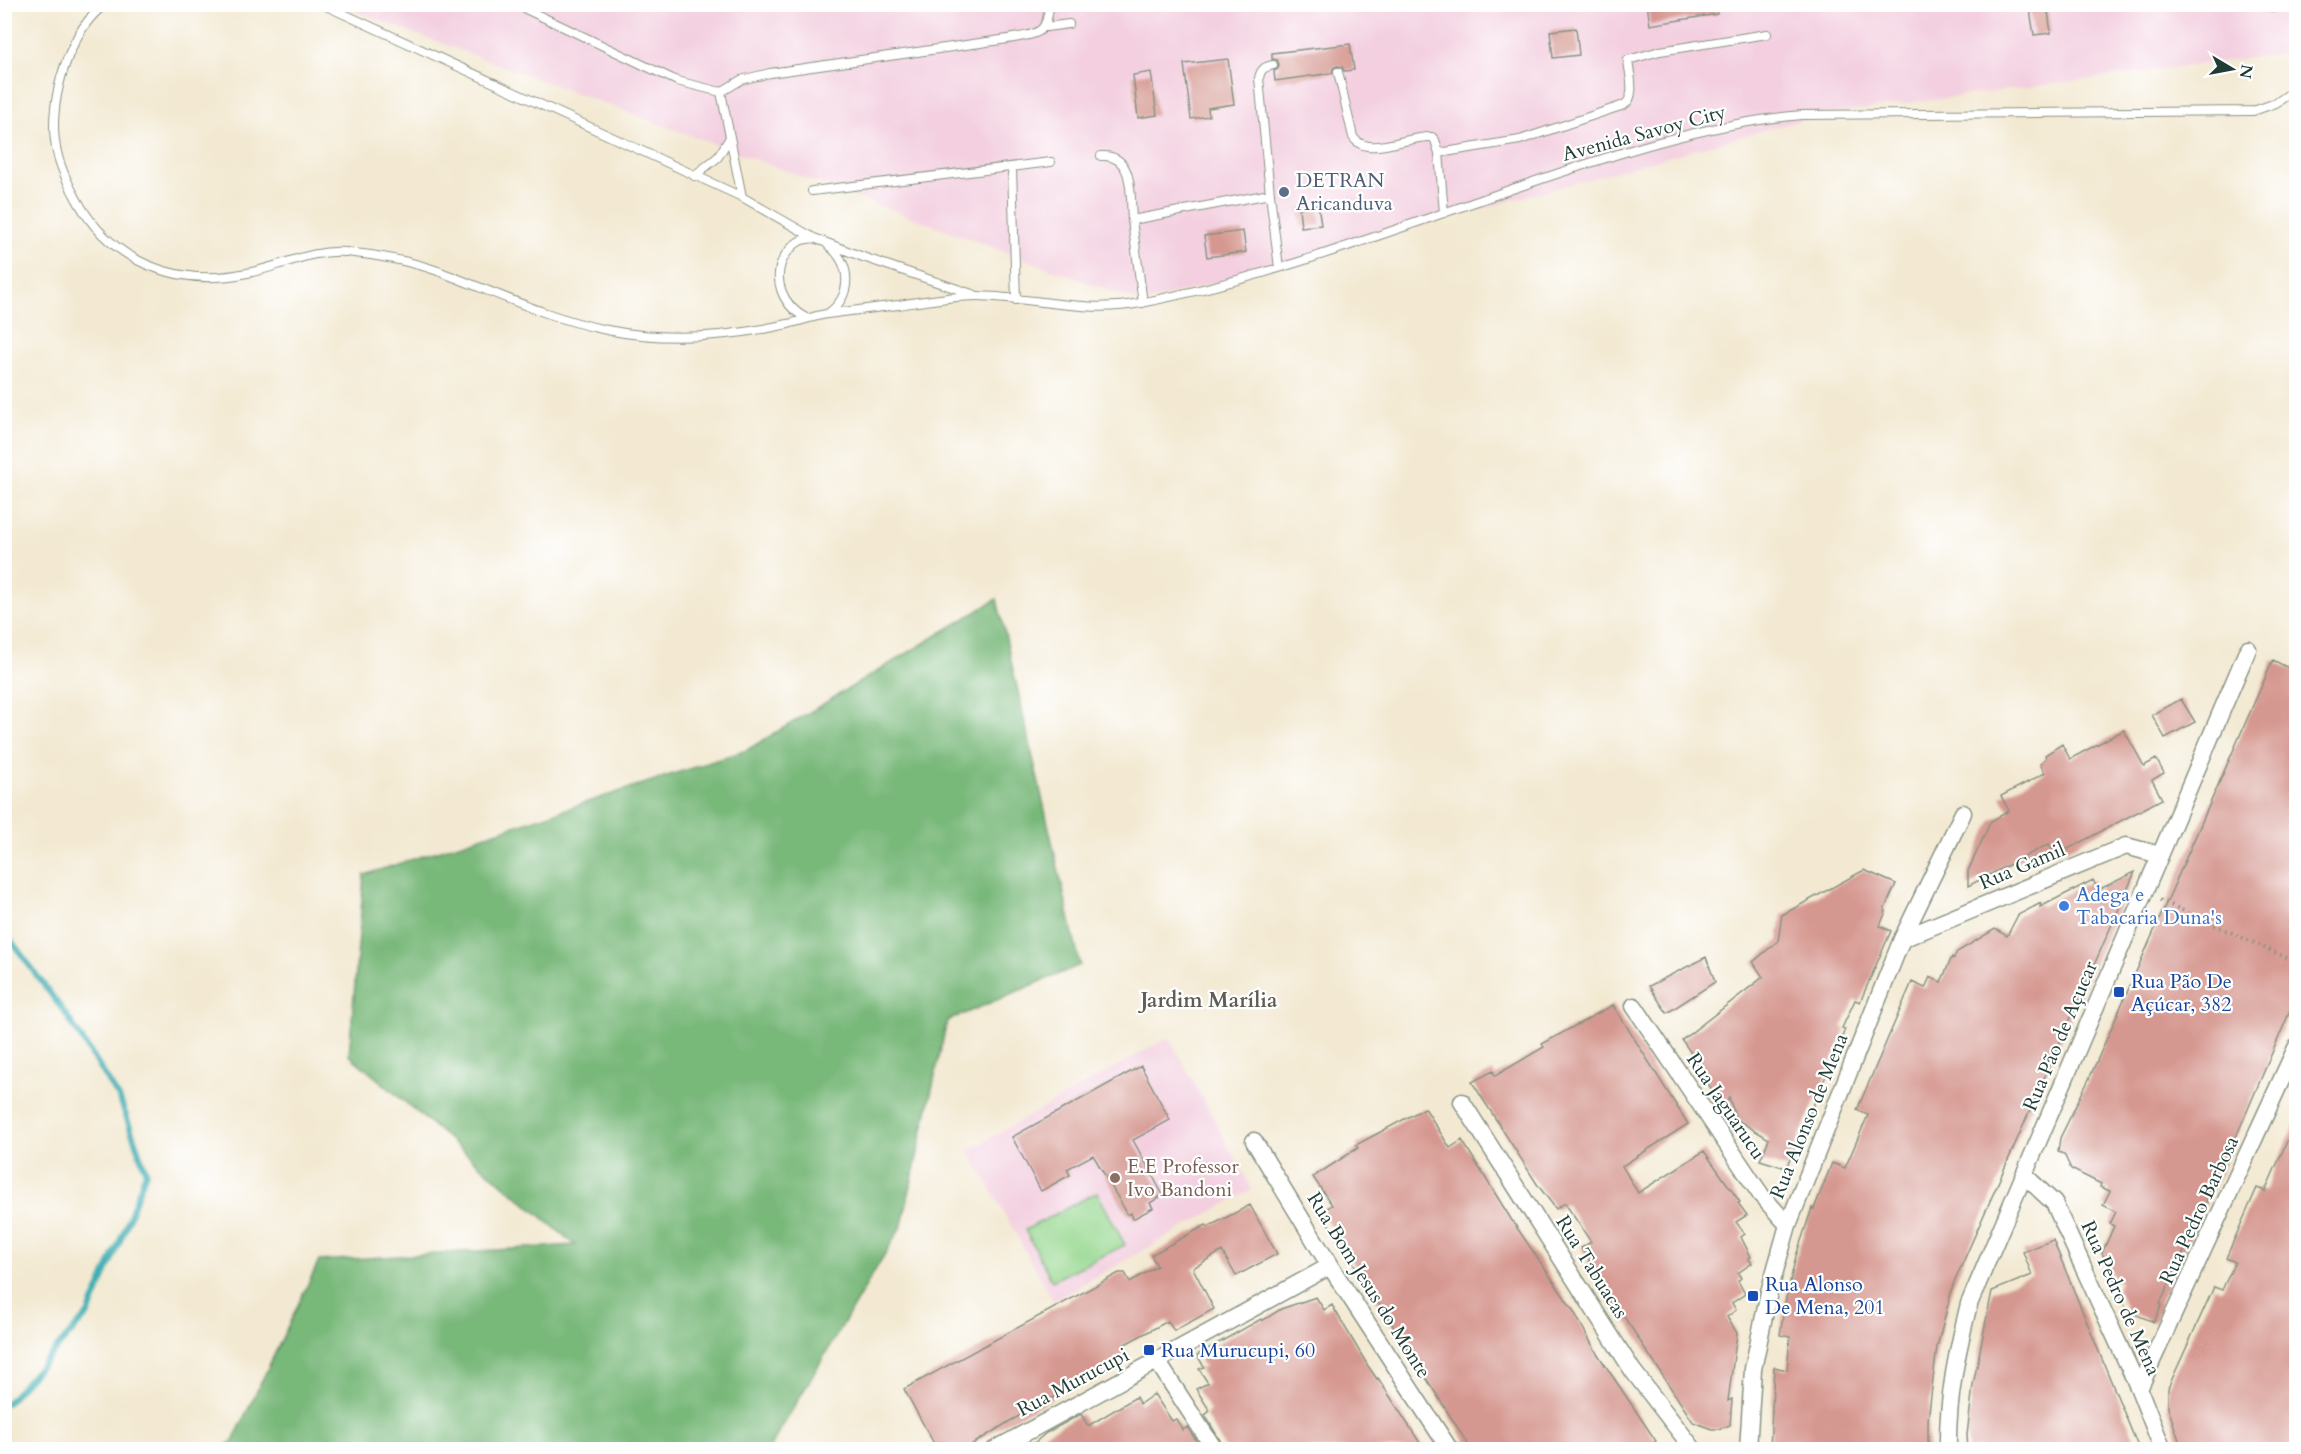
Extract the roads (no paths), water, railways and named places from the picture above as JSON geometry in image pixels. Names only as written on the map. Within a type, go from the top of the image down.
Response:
[{"type":"street","name":"Rua Pão de Açucar","points":[[1948,1449],[1949,1403],[1956,1356],[1969,1304],[2248,650]]},
{"type":"street","name":"Rua Alonso de Mena","points":[[1748,1449],[1753,1369],[1769,1292],[1788,1225],[1902,939],[1962,813]]},
{"type":"street","name":"Rua Gamil","points":[[1902,939],[2126,846],[2160,855]]},
{"type":"street","name":"Rua Jaguarucu","points":[[1634,1006],[1761,1195],[1788,1225]]},
{"type":"street","name":"Rua Pedro Barbosa","points":[[2139,1389],[2296,1048]]},
{"type":"street","name":"Rua Tabuacas","points":[[1462,1102],[1633,1371],[1694,1449]]},
{"type":"street","name":"Rua Bom Jesus do Monte","points":[[1254,1141],[1330,1266],[1450,1449]]},
{"type":"street","name":"Rua Pedro de Mena","points":[[2024,1175],[2054,1203],[2139,1389],[2163,1449]]},
{"type":"street","name":"Rua Murucupi","points":[[998,1448],[1330,1266]]},
{"type":"street","points":[[1157,1361],[1215,1449]]},
{"type":"lane","points":[[106,4],[98,8],[64,66],[55,113],[55,141],[64,177],[86,216],[117,250],[151,266],[186,277],[209,278],[248,273],[309,255],[338,251],[383,257],[432,269],[533,310],[605,330],[693,338],[792,323],[826,314],[978,296]]},
{"type":"lane","points":[[322,4],[742,197],[819,239],[863,257],[978,296]]},
{"type":"lane","points":[[515,4],[570,29],[620,56],[677,81],[721,92],[751,76],[1040,33],[1046,27],[1049,4]]},
{"type":"lane","points":[[2259,4],[2272,8],[2296,7]]},
{"type":"lane","points":[[1046,27],[1070,24]]},
{"type":"lane","points":[[1439,153],[1520,140],[1624,105],[1631,96],[1628,60],[1660,51],[1767,34]]},
{"type":"lane","points":[[1273,65],[1265,67],[1259,78],[1279,268]]},
{"type":"lane","points":[[1338,72],[1353,137],[1357,143],[1370,147],[1408,139],[1432,137],[1435,140],[1439,153],[1444,213]]},
{"type":"lane","name":"Avenida Savoy City","points":[[978,296],[1055,305],[1132,305],[1195,292],[1279,268],[1615,153],[1767,118],[1802,115],[2253,111],[2276,103],[2296,89]]},
{"type":"lane","points":[[721,92],[742,197]]},
{"type":"lane","points":[[694,176],[718,157],[729,140]]},
{"type":"lane","points":[[1101,156],[1116,157],[1122,162],[1128,175],[1143,303]]},
{"type":"lane","points":[[812,190],[1051,162]]},
{"type":"lane","points":[[1012,168],[1016,300]]},
{"type":"lane","points":[[1132,220],[1270,194]]},
{"type":"lane","points":[[806,318],[797,313],[783,297],[779,276],[785,256],[800,241],[819,239],[843,261],[847,278],[846,287],[840,302],[826,314]]},
{"type":"waterway","points":[[4,931],[67,1016],[120,1099],[146,1172],[125,1229],[88,1314],[7,1403]]},
{"type":"place","name":"DETRAN Aricanduva","points":[[1284,192]]},
{"type":"place","name":"Adega e Tabacaria Duna's","points":[[2064,906]]},
{"type":"place","name":"Rua Pão De Açúcar, 382","points":[[2119,992]]},
{"type":"place","name":"E.E Professor Ivo Bandoni","points":[[1115,1178]]},
{"type":"place","name":"Rua Alonso De Mena, 201","points":[[1753,1296]]},
{"type":"place","name":"Rua Murucupi, 60","points":[[1149,1350]]},
{"type":"district","name":"Jardim Marília","points":[[1209,1000]]}]
